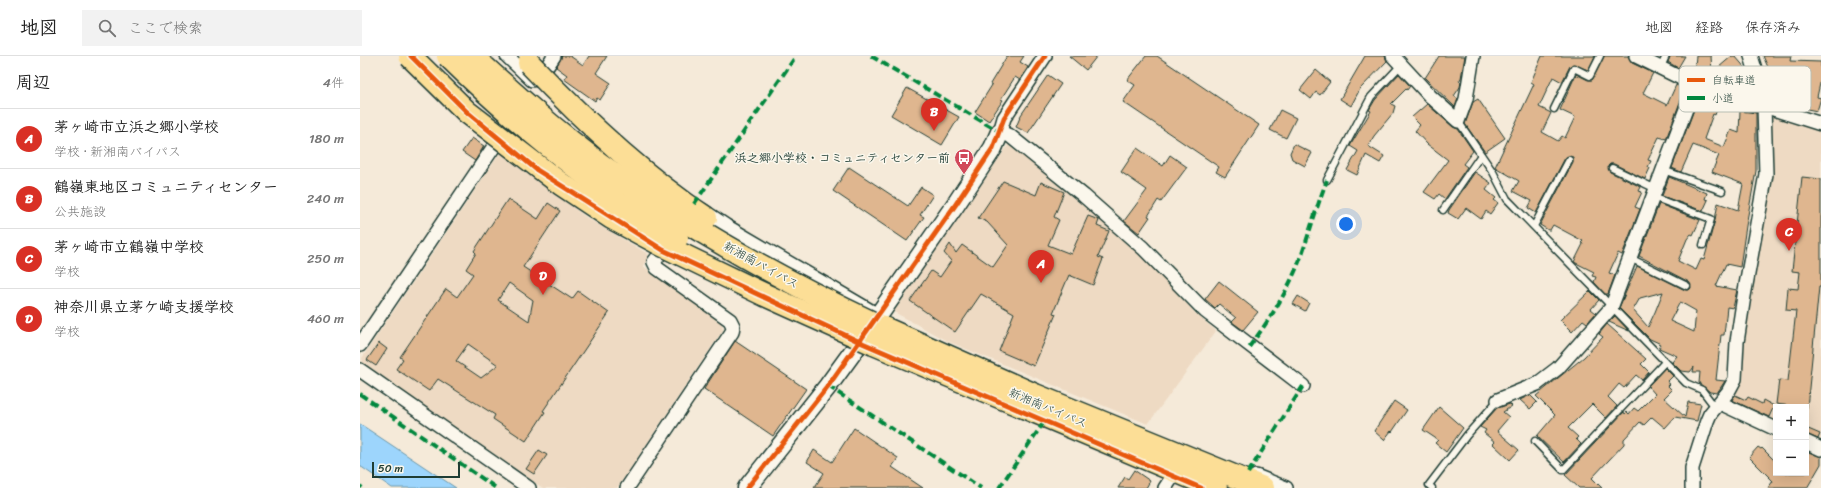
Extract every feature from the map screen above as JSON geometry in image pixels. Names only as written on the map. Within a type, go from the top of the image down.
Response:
[{"type":"highway","points":[[411,56],[466,112],[562,184],[612,218],[662,245],[766,296],[872,332]]},
{"type":"highway","points":[[423,56],[496,135]]},
{"type":"highway","name":"新湘南バイパス","points":[[448,56],[544,142],[600,187],[641,216],[686,244],[779,295],[1035,395],[1263,488]]},
{"type":"highway","name":"新湘南バイパス","points":[[472,56],[571,142],[655,202],[719,242],[781,277],[872,332],[1216,488]]},
{"type":"highway","points":[[526,58],[595,129],[640,168],[692,209],[748,246],[802,277],[872,332]]},
{"type":"street","points":[[507,56],[589,128],[872,332],[931,341],[1056,395],[1286,488]]},
{"type":"street","points":[[536,83],[554,56]]},
{"type":"street","points":[[747,488],[872,332],[993,148],[1004,118],[1045,56]]},
{"type":"street","points":[[1397,61],[1430,96],[1458,121],[1466,99],[1473,56]]},
{"type":"street","points":[[1636,56],[1679,78]]},
{"type":"street","points":[[1498,400],[1537,384],[1558,368],[1611,308],[1685,112]]},
{"type":"street","points":[[1692,488],[1692,468],[1707,421],[1717,405],[1728,392],[1735,379],[1737,342],[1766,174],[1764,112]]},
{"type":"street","points":[[1783,112],[1821,124]]},
{"type":"street","points":[[1000,132],[1010,136],[1131,238],[1205,312],[1303,386]]},
{"type":"street","points":[[360,345],[496,135],[537,170],[663,250],[872,332],[1173,476],[1202,488]]},
{"type":"street","points":[[627,488],[732,332],[733,326],[730,320],[657,268],[654,262],[663,250]]},
{"type":"street","points":[[360,370],[529,488]]},
{"type":"street","points":[[1717,405],[1773,428]]},
{"type":"street","points":[[1809,443],[1821,449]]},
{"type":"street","points":[[1165,488],[1173,476]]},
{"type":"lane","points":[[1554,109],[1574,68],[1590,76],[1600,56]]},
{"type":"lane","points":[[1660,69],[1666,56]]},
{"type":"lane","points":[[1327,180],[1371,97],[1397,61]]},
{"type":"lane","points":[[1458,121],[1493,172],[1507,199],[1611,308],[1686,383],[1702,390],[1717,405]]},
{"type":"lane","points":[[1443,210],[1481,155]]},
{"type":"lane","points":[[1534,226],[1570,160]]},
{"type":"lane","points":[[1612,168],[1654,193],[1711,218],[1703,245]]},
{"type":"lane","points":[[1663,170],[1722,191]]},
{"type":"lane","points":[[1630,258],[1687,286]]},
{"type":"lane","points":[[1535,441],[1563,470],[1665,362]]},
{"type":"lane","points":[[1432,488],[1429,486],[1467,435],[1498,400]]},
{"type":"shaded area","points":[[1771,114],[1821,132],[1821,437],[1819,444],[1809,439],[1809,404],[1773,404],[1773,425],[1729,404],[1740,378],[1768,116]]},
{"type":"shaded area","points":[[1009,144],[1142,255],[1195,313],[1216,331],[1148,424],[947,341],[894,312]]},
{"type":"shaded area","points":[[500,153],[587,218],[648,254],[648,258],[643,266],[722,324],[723,330],[617,488],[543,488],[363,363],[362,358]]},
{"type":"water","points":[[360,424],[456,488],[392,488],[360,466]]},
{"type":"building","points":[[562,56],[570,56],[583,65],[589,56],[607,56],[596,73],[611,83],[600,100],[597,98],[595,101],[564,79],[567,75],[556,67]]},
{"type":"building","points":[[1007,56],[1024,56],[1020,62],[1028,67],[1020,80],[1015,77],[1001,99],[1003,100],[989,121],[975,112],[992,85],[990,84]]},
{"type":"building","points":[[1069,56],[1097,56],[1086,70]]},
{"type":"building","points":[[1146,56],[1157,56],[1259,125],[1225,177],[1216,172],[1219,167],[1123,102],[1135,85],[1127,80]]},
{"type":"building","points":[[1365,56],[1385,56],[1387,61],[1360,89],[1351,106],[1340,99]]},
{"type":"building","points":[[1439,56],[1465,56],[1461,78],[1459,81],[1461,82],[1460,87],[1454,96],[1458,99],[1455,107],[1425,78]]},
{"type":"building","points":[[1542,56],[1595,56],[1588,70],[1573,64],[1570,66],[1562,82],[1553,77],[1539,107],[1551,113],[1542,132],[1558,141],[1562,136],[1565,138],[1575,117],[1560,110],[1576,74],[1588,80],[1592,80],[1604,56],[1628,56],[1632,63],[1653,73],[1643,93],[1667,105],[1676,85],[1679,86],[1679,105],[1666,139],[1659,137],[1648,160],[1651,161],[1648,167],[1650,168],[1645,179],[1614,164],[1610,164],[1608,166],[1610,172],[1641,187],[1639,191],[1642,192],[1635,207],[1640,209],[1622,255],[1618,253],[1609,273],[1615,275],[1608,294],[1605,294],[1594,282],[1596,277],[1592,276],[1594,272],[1574,262],[1583,241],[1553,225],[1550,230],[1548,230],[1540,225],[1573,162],[1573,157],[1568,156],[1565,158],[1536,213],[1528,208],[1532,201],[1513,191],[1519,181],[1495,167],[1534,84],[1531,82]]},
{"type":"building","points":[[1670,56],[1685,56],[1678,68],[1668,62]]},
{"type":"building","points":[[1696,56],[1711,56],[1712,66],[1695,66]]},
{"type":"building","points":[[1732,56],[1735,56],[1744,66],[1720,66]]},
{"type":"building","points":[[1763,56],[1791,56],[1790,61],[1821,62],[1821,79],[1817,97],[1821,98],[1817,111],[1811,110],[1811,66],[1767,66]]},
{"type":"building","points":[[1316,70],[1330,82],[1320,95],[1316,92],[1311,99],[1300,90]]},
{"type":"building","points":[[1399,74],[1410,86],[1391,104],[1395,106],[1393,113],[1374,136],[1368,146],[1384,156],[1380,163],[1366,155],[1357,175],[1347,170],[1358,151],[1350,146],[1371,111],[1369,110],[1375,100]]},
{"type":"building","points":[[1048,75],[1061,84],[1028,133],[1016,127],[1021,115]]},
{"type":"building","points":[[907,88],[959,117],[942,145],[891,115]]},
{"type":"building","points":[[1478,99],[1505,138],[1485,152],[1465,124],[1473,102]]},
{"type":"building","points":[[1427,104],[1453,127],[1458,129],[1473,151],[1463,164],[1467,167],[1445,199],[1439,194],[1435,199],[1424,192],[1448,160],[1427,144],[1415,131],[1420,125],[1412,117]]},
{"type":"building","points":[[1280,110],[1296,118],[1286,138],[1270,130]]},
{"type":"building","points":[[1693,112],[1716,112],[1715,115],[1713,114],[1704,139],[1724,147],[1731,130],[1739,133],[1740,112],[1756,113],[1756,171],[1740,267],[1726,264],[1716,286],[1737,290],[1733,308],[1727,307],[1724,335],[1721,335],[1716,380],[1725,381],[1717,393],[1710,392],[1699,383],[1700,372],[1693,372],[1694,367],[1690,372],[1681,371],[1672,362],[1677,356],[1659,348],[1661,344],[1650,339],[1619,308],[1637,266],[1685,290],[1689,290],[1691,288],[1689,282],[1639,256],[1659,204],[1700,220],[1693,235],[1691,234],[1687,239],[1678,261],[1696,270],[1701,259],[1704,260],[1718,203],[1738,210],[1743,184],[1712,172],[1719,155],[1693,145],[1681,172],[1672,168]],"holes":[[[1663,292],[1648,327],[1633,310],[1640,298]],[[1680,302],[1696,311],[1694,332],[1670,321]]]},
{"type":"building","points":[[472,138],[484,146],[475,161],[462,152]]},
{"type":"building","points":[[1294,144],[1312,153],[1305,166],[1292,159],[1290,153]]},
{"type":"building","points":[[1137,148],[1163,166],[1170,155],[1187,167],[1161,202],[1158,200],[1148,216],[1150,217],[1139,233],[1124,221],[1147,190],[1121,172]]},
{"type":"building","points":[[849,167],[908,206],[921,187],[933,195],[920,215],[924,217],[907,241],[833,191]]},
{"type":"building","points":[[1475,172],[1491,183],[1486,190],[1496,198],[1494,200],[1498,203],[1490,214],[1486,211],[1481,219],[1466,208],[1458,219],[1448,213],[1449,210]]},
{"type":"building","points":[[1669,177],[1707,193],[1705,199],[1708,200],[1703,211],[1662,196]]},
{"type":"building","points":[[1802,177],[1821,179],[1821,287],[1819,287],[1807,404],[1776,404],[1779,380],[1788,381],[1796,311],[1786,310],[1788,288],[1798,289],[1800,272],[1792,271]]},
{"type":"building","points":[[1003,181],[1036,195],[1041,182],[1064,192],[1054,217],[1059,220],[1048,245],[1071,254],[1088,216],[1099,220],[1097,226],[1109,231],[1098,257],[1103,259],[1093,285],[1069,275],[1053,313],[1056,314],[1034,366],[999,351],[1014,313],[981,294],[955,332],[910,301],[931,271],[940,277],[951,261],[944,253],[950,244],[956,253],[962,245],[993,267],[1008,245],[987,222],[978,218]]},
{"type":"building","points":[[508,199],[538,219],[548,203],[560,211],[523,267],[572,299],[578,291],[609,313],[543,411],[545,412],[526,441],[493,419],[495,415],[438,379],[429,391],[396,369],[403,359],[400,357],[446,289],[457,297],[473,274],[466,269],[476,253],[474,251]],"holes":[[[509,283],[533,300],[529,321],[498,300]],[[468,344],[498,365],[481,378],[456,361]]]},
{"type":"building","points":[[1219,281],[1258,312],[1243,330],[1232,322],[1236,318],[1219,304],[1215,308],[1205,299]]},
{"type":"building","points":[[1590,291],[1599,300],[1591,309],[1596,313],[1587,323],[1583,320],[1572,332],[1560,320]]},
{"type":"building","points":[[1298,296],[1309,303],[1305,311],[1293,304]]},
{"type":"building","points":[[1615,316],[1629,331],[1609,322]]},
{"type":"building","points":[[1607,324],[1646,359],[1641,364],[1649,372],[1642,380],[1636,375],[1624,388],[1619,384],[1608,397],[1617,406],[1606,418],[1592,404],[1568,428],[1578,437],[1576,439],[1581,444],[1564,462],[1537,436],[1555,415],[1536,396],[1584,357],[1603,337],[1599,334]]},
{"type":"building","points":[[735,341],[806,389],[773,436],[704,389]]},
{"type":"building","points":[[379,343],[387,349],[376,366],[367,360]]},
{"type":"building","points":[[1665,368],[1673,376],[1667,382],[1670,384],[1668,386],[1672,390],[1664,398],[1685,417],[1688,402],[1701,404],[1697,421],[1675,417],[1665,428],[1652,417],[1644,425],[1640,422],[1624,439],[1624,444],[1592,478],[1602,488],[1579,488],[1565,475],[1624,412],[1625,414],[1627,412],[1629,414],[1634,408],[1638,411],[1655,394],[1648,386]]},
{"type":"building","points":[[1530,395],[1537,402],[1530,409],[1520,400]]},
{"type":"building","points":[[1735,395],[1746,400],[1748,397],[1762,404],[1763,400],[1773,405],[1773,408],[1769,417],[1732,400]]},
{"type":"building","points":[[1394,401],[1407,410],[1392,432],[1391,431],[1384,440],[1374,431]]},
{"type":"building","points":[[1510,404],[1512,406],[1503,412],[1509,417],[1497,431],[1519,450],[1510,460],[1493,444],[1495,442],[1484,433],[1486,430],[1480,427],[1497,408]]},
{"type":"building","points":[[1439,407],[1463,428],[1446,452],[1435,443],[1438,440],[1423,430]]},
{"type":"building","points":[[854,428],[898,458],[892,467],[923,488],[814,488],[824,473],[807,462],[814,450],[832,462]]},
{"type":"building","points":[[1809,429],[1820,434],[1818,439],[1809,435]]},
{"type":"building","points":[[1758,447],[1761,449],[1762,448],[1773,459],[1773,476],[1809,476],[1809,452],[1821,457],[1821,464],[1807,488],[1768,488],[1773,481],[1749,457]]},
{"type":"building","points":[[539,450],[547,455],[534,474],[526,469]]},
{"type":"building","points":[[1134,470],[1150,481],[1146,488],[1118,488],[1125,477],[1128,479]]},
{"type":"marked path","points":[[694,204],[796,56]]},
{"type":"marked path","points":[[871,56],[1000,132]]},
{"type":"marked path","points":[[1249,347],[1273,313],[1293,277],[1327,180]]},
{"type":"marked path","points":[[828,386],[981,488]]},
{"type":"marked path","points":[[1248,473],[1303,386]]},
{"type":"marked path","points":[[360,394],[496,488]]},
{"type":"marked path","points":[[999,488],[1044,422]]},
{"type":"cycle path","points":[[411,56],[467,112],[537,170],[663,250],[860,342],[1201,488]]},
{"type":"cycle path","points":[[747,488],[828,386],[956,204],[993,148],[1004,118],[1045,56]]},
{"type":"place","name":"鶴嶺東地区コミュニティセンター","points":[[934,131]]},
{"type":"place","name":"浜之郷小学校・コミュニティセンター前","points":[[964,175]]},
{"type":"place","name":"茅ヶ崎市立鶴嶺中学校","points":[[1789,251]]},
{"type":"place","name":"茅ヶ崎市立浜之郷小学校","points":[[1041,283]]},
{"type":"place","name":"神奈川県立茅ケ崎支援学校","points":[[543,295]]}]
